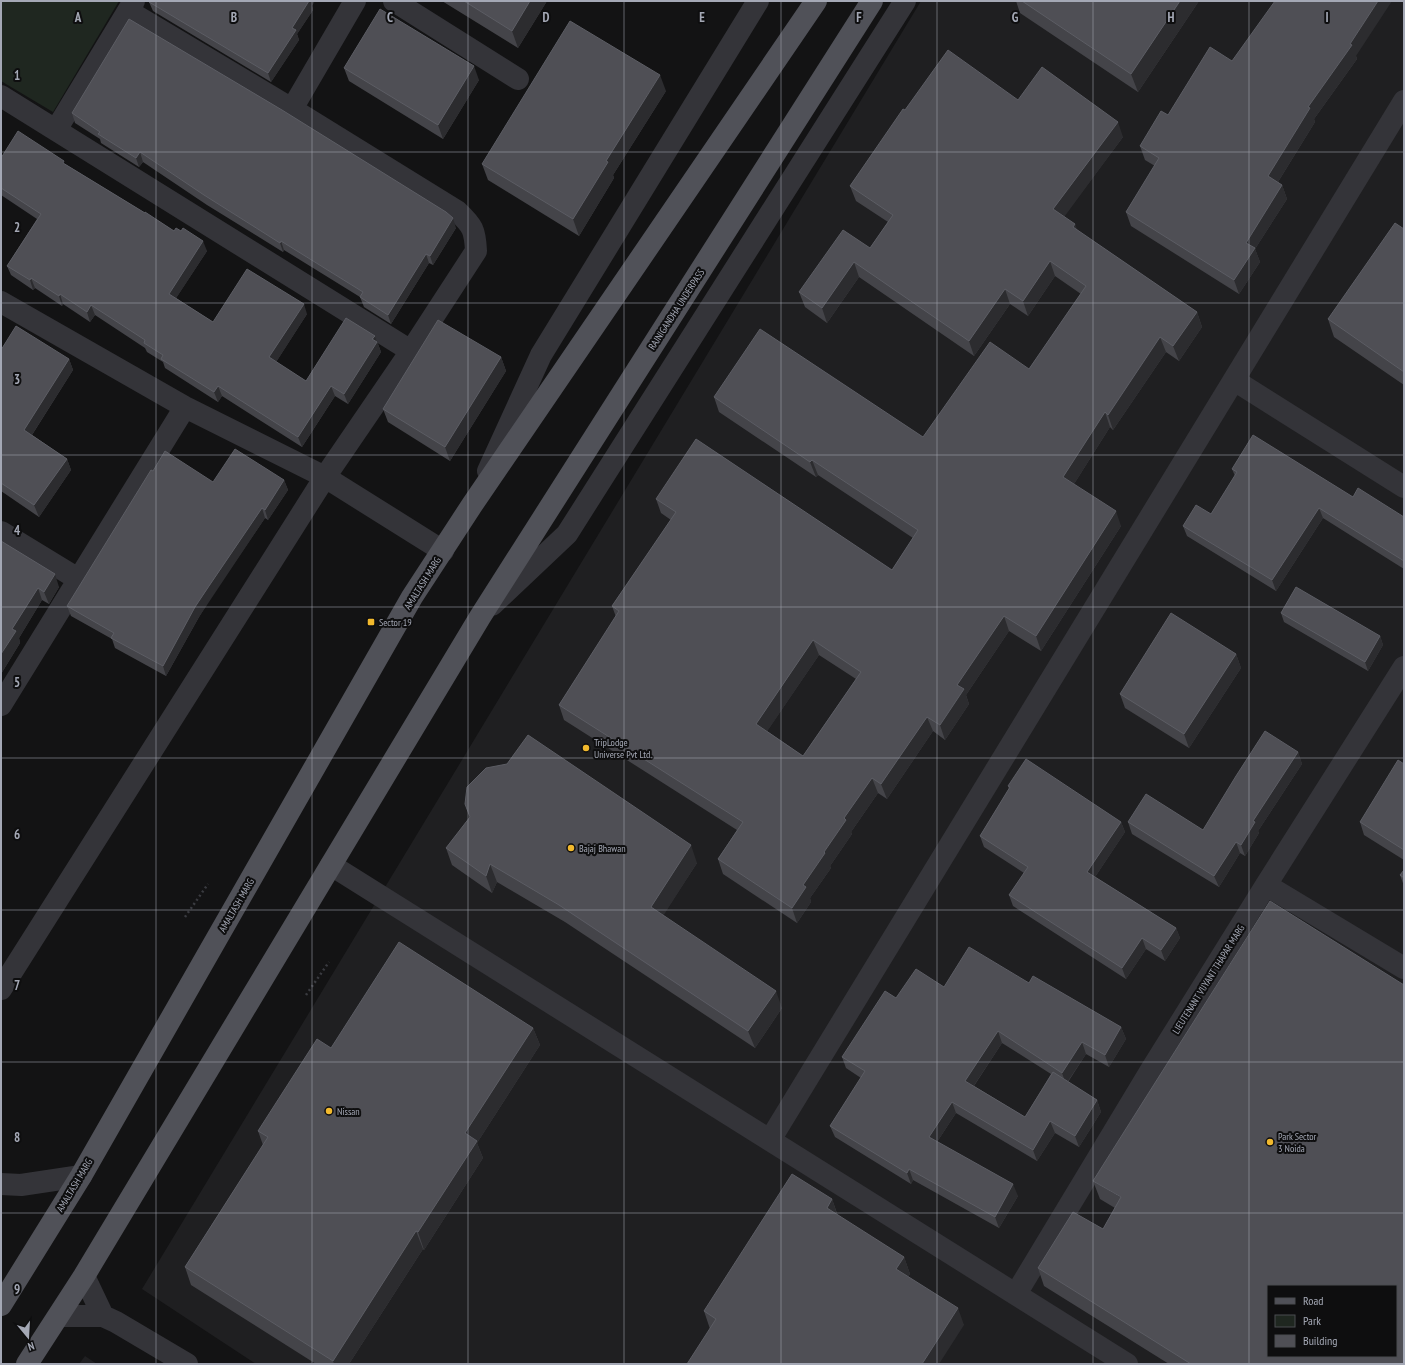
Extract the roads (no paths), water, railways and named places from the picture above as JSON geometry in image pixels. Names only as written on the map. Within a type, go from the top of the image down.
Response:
[{"type":"main road","points":[[472,505],[816,1]]},
{"type":"main road","name":"RAJNIGANDHA UNDERPASS","points":[[480,617],[872,1]]},
{"type":"main road","name":"AMALTASH MARG","points":[[1,1305],[81,1176],[408,604],[472,505]]},
{"type":"main road","points":[[27,1364],[84,1276],[480,617]]},
{"type":"street","points":[[292,109],[355,1]]},
{"type":"street","points":[[394,1],[518,79]]},
{"type":"street","points":[[472,505],[541,355],[758,1]]},
{"type":"street","points":[[480,617],[567,534],[905,1]]},
{"type":"street","points":[[1,989],[9,959],[476,251],[475,234],[468,221],[457,211],[292,109],[131,6],[56,130]]},
{"type":"street","points":[[1,96],[411,351]]},
{"type":"street","points":[[770,1140],[1404,101]]},
{"type":"street","points":[[1,302],[185,407],[326,477],[443,551]]},
{"type":"street","points":[[1234,380],[1404,488]]},
{"type":"street","points":[[1,705],[185,407]]},
{"type":"street","points":[[1,532],[78,579]]},
{"type":"street","name":"LIEUTENANT VIJYANT THAPAR MARG","points":[[1016,1294],[1151,1070],[1404,667]]},
{"type":"street","points":[[331,865],[1127,1364]]},
{"type":"street","points":[[1266,885],[1404,968]]},
{"type":"street","points":[[1,1184],[21,1185],[81,1176]]},
{"type":"street","points":[[84,1276],[103,1316]]},
{"type":"street","points":[[59,1316],[103,1316],[116,1322],[187,1364]]},
{"type":"place","name":"Sector 19","points":[[371,622]]},
{"type":"place","name":"TripLodge Universe Pvt Ltd.","points":[[586,748]]},
{"type":"place","name":"Bajaj Bhawan","points":[[571,848]]},
{"type":"place","name":"Nissan","points":[[329,1111]]},
{"type":"place","name":"Park Sector 3 Noida","points":[[1270,1142]]}]
